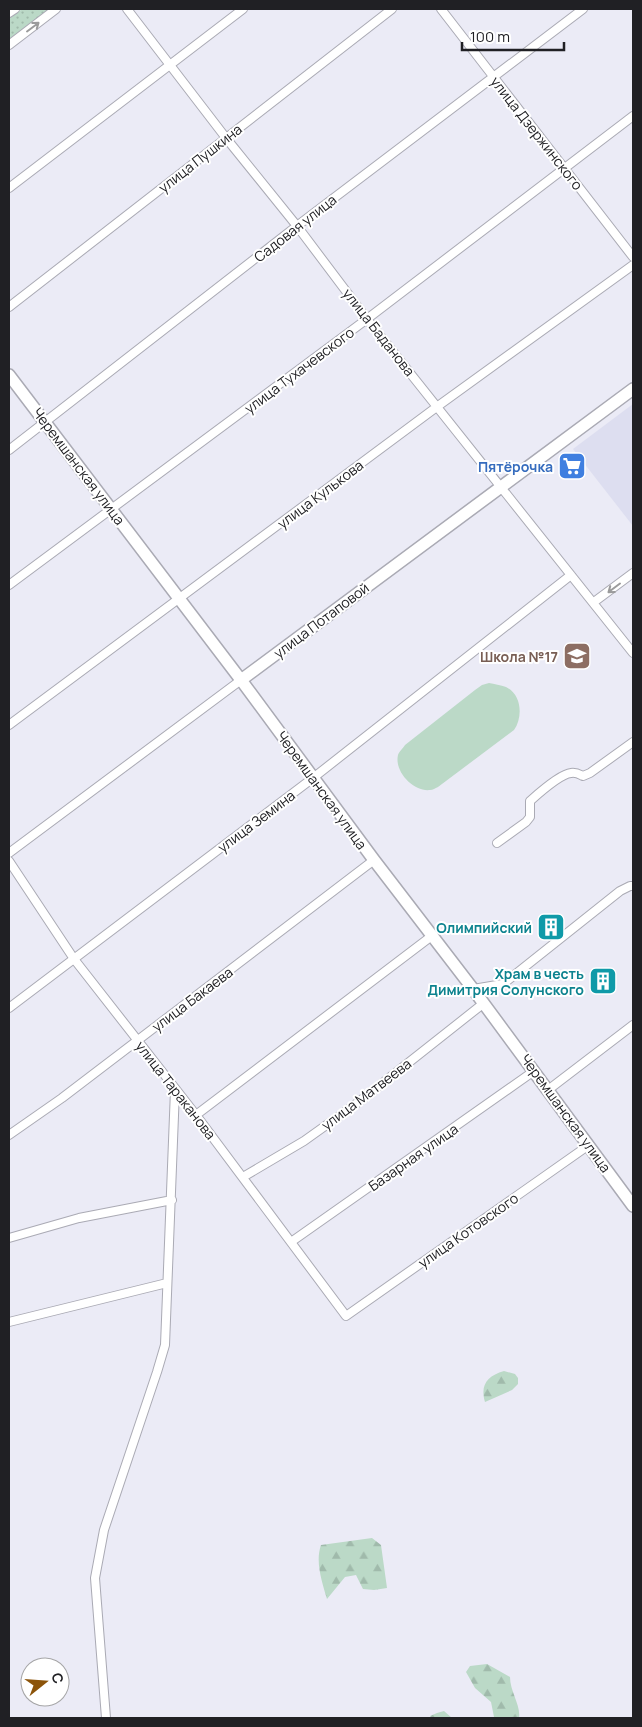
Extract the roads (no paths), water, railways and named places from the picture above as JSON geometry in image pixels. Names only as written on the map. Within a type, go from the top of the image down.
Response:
[{"type":"main road","name":"Черемшанская улица","points":[[9,375],[241,680],[374,860],[474,989],[633,1206]]},
{"type":"main road","name":"улица Потаповой","points":[[241,680],[633,389]]},
{"type":"street","points":[[9,13],[15,9]]},
{"type":"street","points":[[9,45],[56,9]]},
{"type":"street","name":"улица Баданова","points":[[127,9],[368,319],[633,653]]},
{"type":"street","points":[[9,188],[243,9]]},
{"type":"street","name":"улица Пушкина","points":[[9,307],[392,9]]},
{"type":"street","name":"улица Дзержинского","points":[[441,9],[633,258]]},
{"type":"street","name":"Садовая улица","points":[[9,450],[297,226],[583,9]]},
{"type":"street","name":"улица Тухачевского","points":[[9,585],[368,319],[633,116]]},
{"type":"street","name":"улица Кулькова","points":[[9,725],[438,406],[633,265]]},
{"type":"street","points":[[594,602],[633,573]]},
{"type":"street","name":"улица Земина","points":[[9,1008],[313,778],[571,574]]},
{"type":"street","name":"улица Потаповой","points":[[9,853],[241,680]]},
{"type":"street","points":[[496,843],[526,822],[530,816],[530,801],[541,792],[566,774],[574,772],[583,776],[590,773],[633,742]]},
{"type":"street","name":"улица Бакаева","points":[[9,1135],[62,1098],[374,860]]},
{"type":"street","name":"улица Тараканова","points":[[9,861],[74,959],[196,1115],[346,1316]]},
{"type":"street","points":[[474,989],[503,984],[620,891],[633,886]]},
{"type":"street","points":[[196,1115],[433,935]]},
{"type":"street","name":"улица Матвеева","points":[[243,1177],[304,1141],[360,1101],[484,1003]]},
{"type":"street","points":[[548,1090],[633,1025]]},
{"type":"street","name":"Базарная улица","points":[[291,1242],[534,1071]]},
{"type":"street","points":[[106,1718],[94,1578],[104,1530],[165,1345],[175,1090]]},
{"type":"street","name":"улица Котовского","points":[[346,1316],[589,1145]]},
{"type":"street","points":[[9,1238],[79,1218],[172,1200]]},
{"type":"street","points":[[9,1322],[167,1283]]},
{"type":"place","name":"Пятёрочка","points":[[572,466]]},
{"type":"place","name":"Школа №17","points":[[577,656]]},
{"type":"place","name":"Олимпийский","points":[[551,927]]},
{"type":"place","name":"Храм в честь Димитрия Солунского","points":[[603,981]]}]
